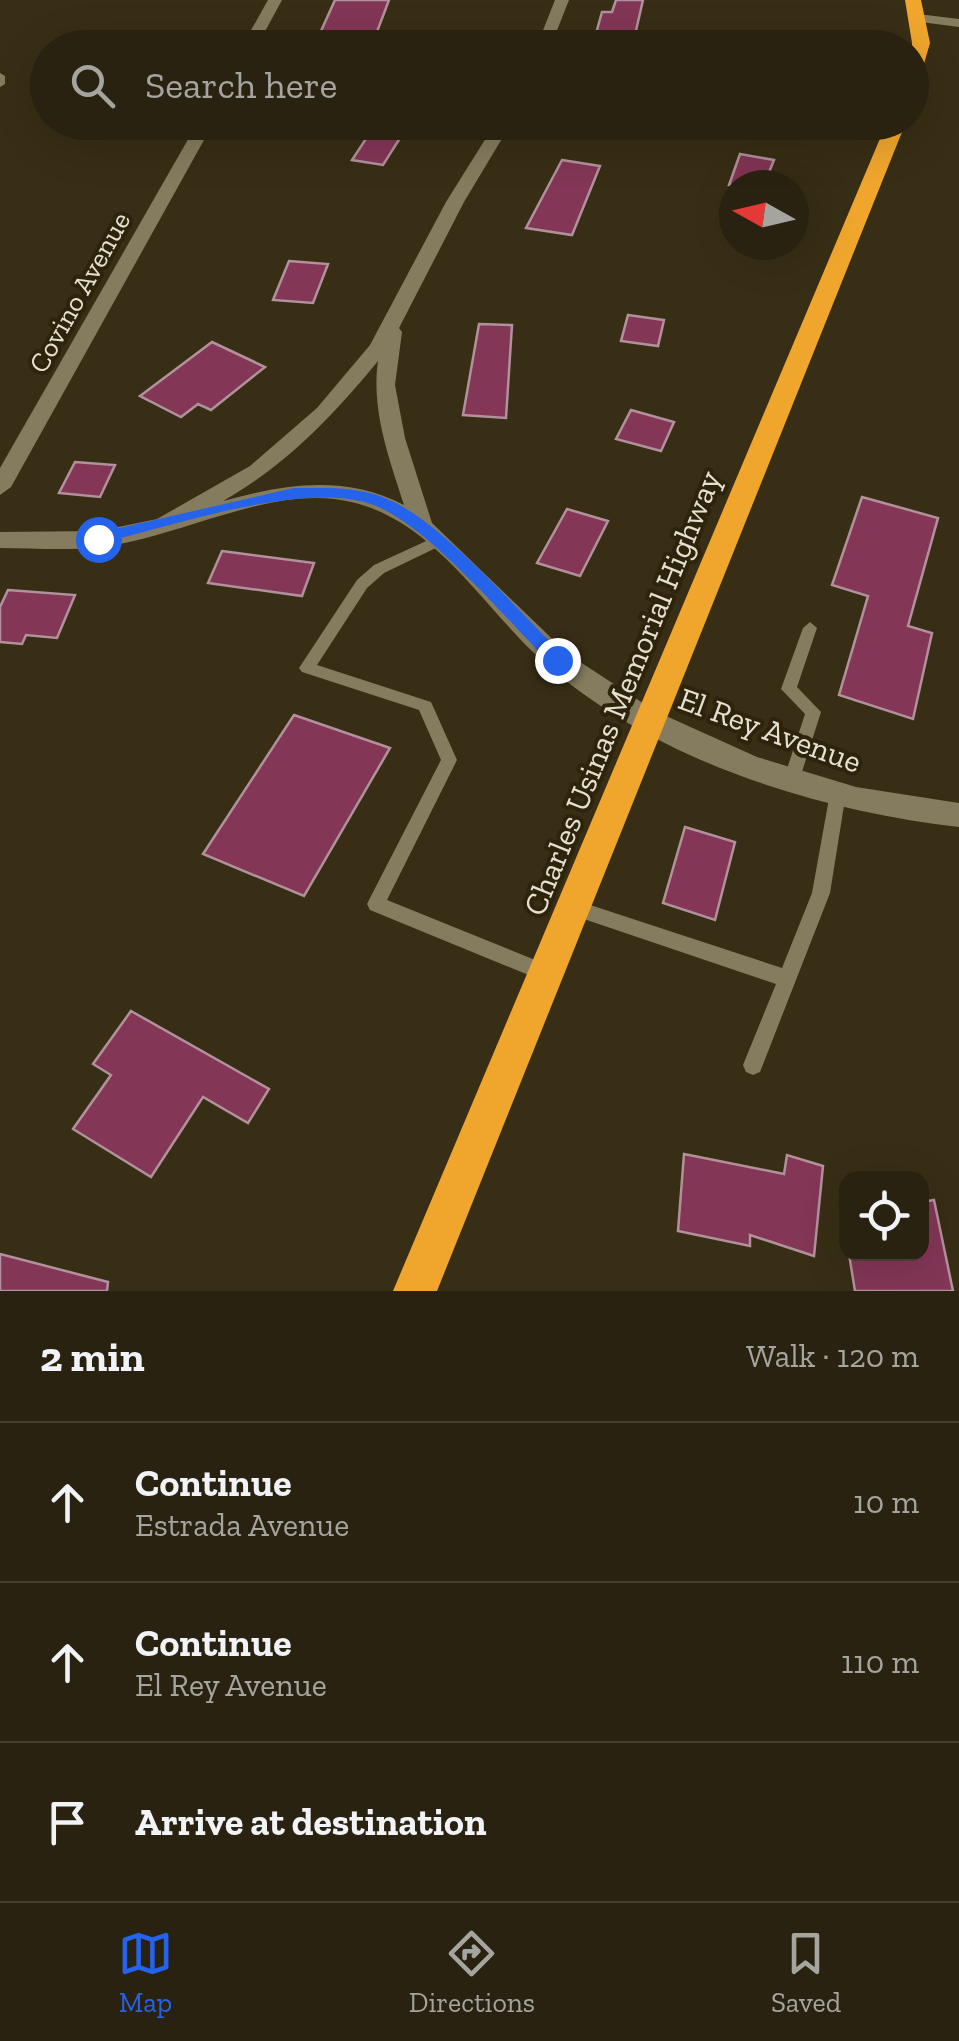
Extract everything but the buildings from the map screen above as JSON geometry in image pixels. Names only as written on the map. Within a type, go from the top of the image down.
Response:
[{"type":"highway","name":"Charles Usinas Memorial Highway","points":[[415,1291],[890,140]]},
{"type":"street","points":[[258,30],[275,0]]},
{"type":"street","points":[[550,30],[562,0]]},
{"type":"street","points":[[916,9],[959,23]]},
{"type":"street","name":"Covino Avenue","points":[[0,488],[196,140]]},
{"type":"street","points":[[0,540],[98,539],[163,526],[201,508],[258,471],[350,384],[392,325],[455,202],[493,140]]},
{"type":"street","points":[[392,325],[385,385],[394,438],[430,533]]},
{"type":"street","name":"El Rey Avenue","points":[[163,526],[258,500],[312,491],[348,493],[381,502],[430,533],[557,660],[651,722],[734,758],[838,793],[959,816]]},
{"type":"lane","points":[[0,76],[0,84]]},
{"type":"lane","points":[[430,533],[362,584],[306,668],[425,706],[449,760],[376,904],[548,974]]},
{"type":"lane","points":[[792,778],[813,712],[790,689],[810,628]]},
{"type":"lane","points":[[753,1065],[821,893],[838,793]]},
{"type":"lane","points":[[574,908],[788,979]]},
{"type":"route","points":[[98,539],[294,493],[348,493],[396,508],[422,526],[557,660]]}]
